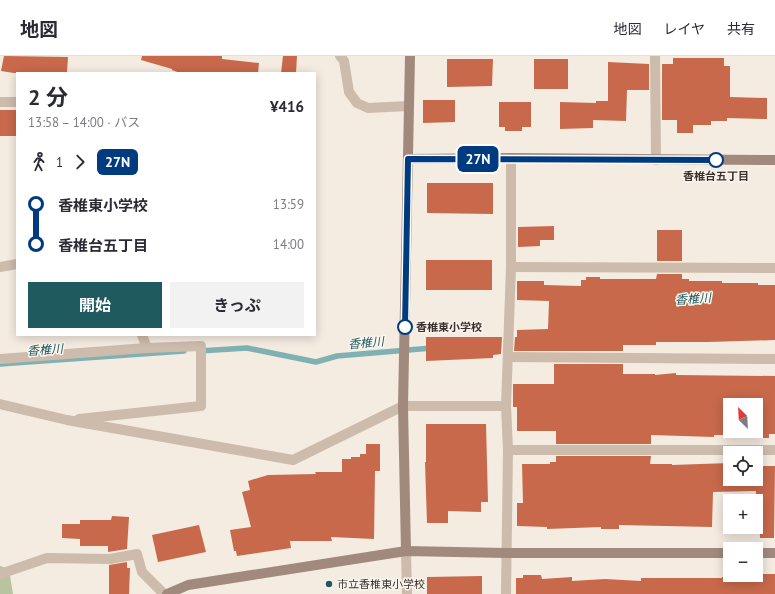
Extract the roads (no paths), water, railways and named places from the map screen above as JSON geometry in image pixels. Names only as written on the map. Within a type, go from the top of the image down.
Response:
[{"type":"street","points":[[340,56],[344,61],[349,92],[357,103],[368,108],[408,106]]},
{"type":"street","points":[[407,594],[403,406],[410,56]]},
{"type":"street","points":[[655,56],[656,160]]},
{"type":"street","points":[[0,102],[16,102]]},
{"type":"street","points":[[408,159],[511,158],[775,160]]},
{"type":"street","points":[[506,594],[508,450],[506,406],[511,267],[511,158]]},
{"type":"street","points":[[0,267],[16,264]]},
{"type":"street","points":[[511,267],[775,268]]},
{"type":"street","points":[[142,336],[147,348]]},
{"type":"street","points":[[0,360],[147,348],[201,346],[201,406],[68,420]]},
{"type":"street","points":[[508,357],[775,359]]},
{"type":"street","points":[[0,404],[68,420],[293,460],[403,406],[506,406]]},
{"type":"street","points":[[508,450],[775,450]]},
{"type":"street","points":[[0,574],[47,558],[110,559],[137,554],[142,572],[165,594],[188,585],[406,551],[506,553],[723,553]]},
{"type":"street","points":[[763,553],[775,554]]},
{"type":"waterway","name":"香椎川","points":[[199,351],[247,348],[316,362],[337,356],[432,348]]},
{"type":"waterway","name":"香椎川","points":[[0,364],[184,351]]},
{"type":"place","name":"香椎台五丁目","points":[[716,160]]},
{"type":"place","name":"香椎東小学校","points":[[405,327]]},
{"type":"place","name":"市立香椎東小学校","points":[[329,584]]}]
